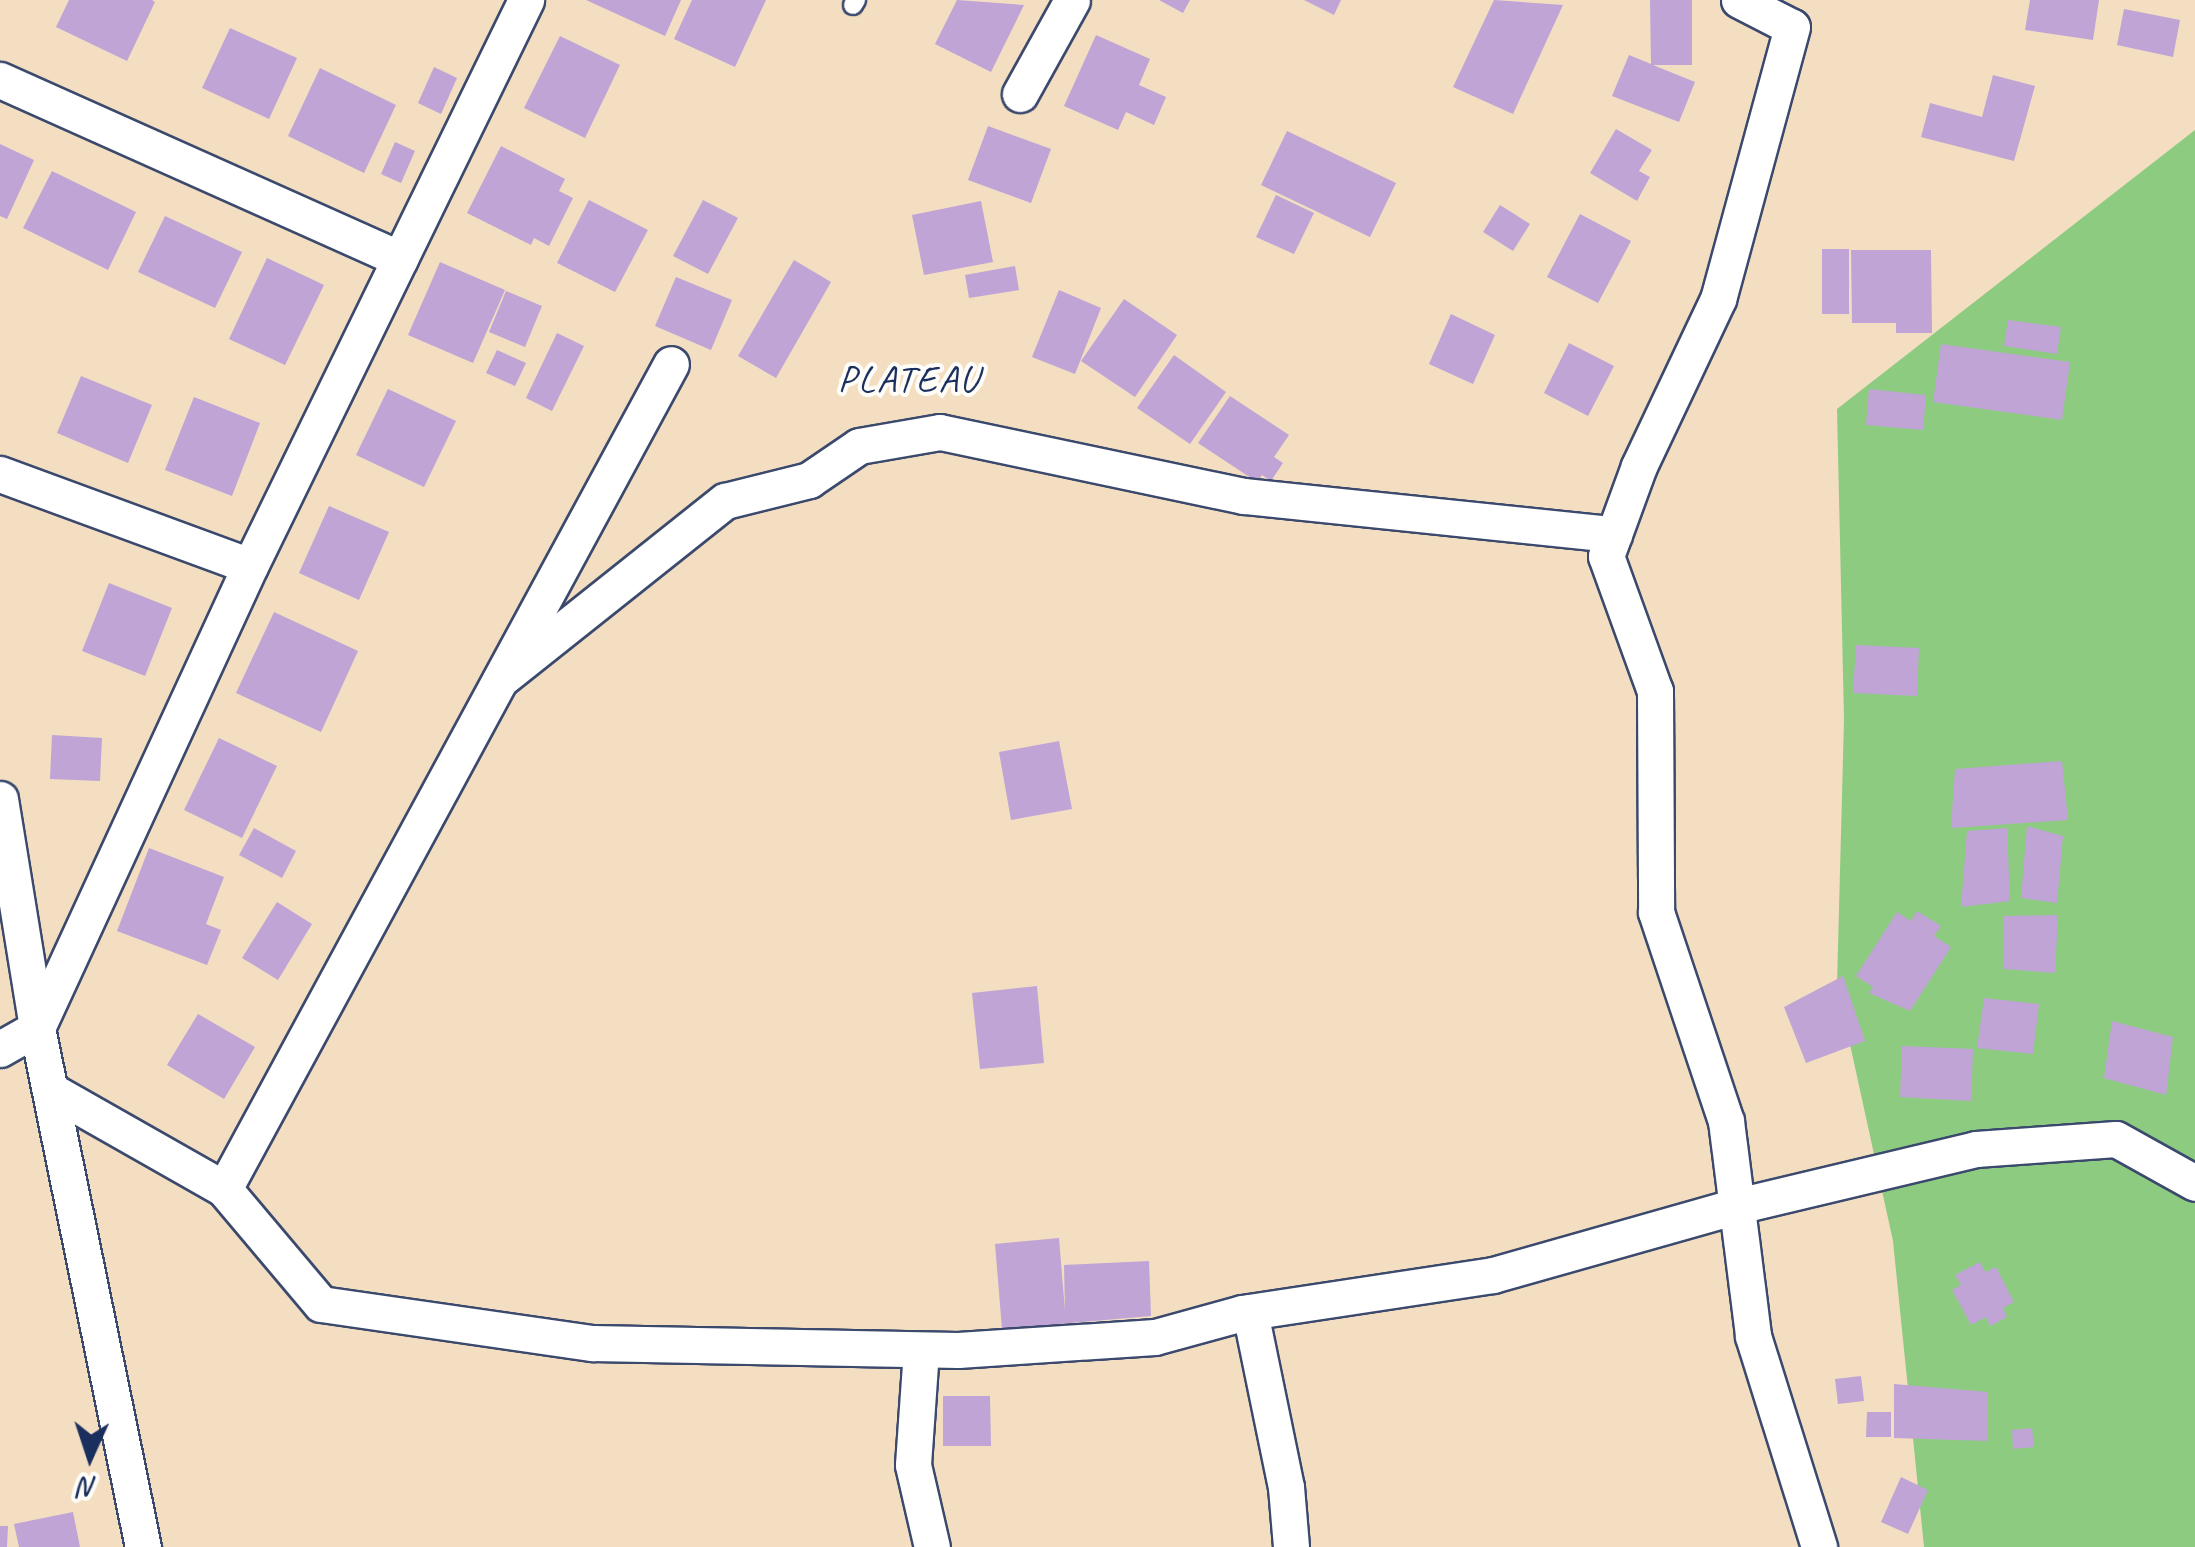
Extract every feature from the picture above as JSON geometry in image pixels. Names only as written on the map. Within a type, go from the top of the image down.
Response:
[{"type":"street","points":[[0,1050],[36,1028],[250,566],[526,0]]},
{"type":"street","points":[[1020,94],[1072,0]]},
{"type":"street","points":[[1739,0],[1792,27],[1718,300],[1606,556],[1655,691],[1656,912],[1726,1121],[1733,1207],[1753,1336],[1819,1547]]},
{"type":"street","points":[[0,80],[400,259]]},
{"type":"street","points":[[224,1189],[672,364]]},
{"type":"street","points":[[500,679],[725,501],[809,480],[859,446],[940,432],[1106,472],[1244,496],[1614,534]]},
{"type":"street","points":[[0,474],[250,566]]},
{"type":"street","points":[[0,799],[36,1028],[143,1547]]},
{"type":"street","points":[[50,1090],[224,1189],[321,1304],[592,1343],[921,1350],[1155,1338],[1250,1312],[1493,1275],[1733,1207],[1976,1149],[2116,1139],[2195,1184]]},
{"type":"street","points":[[1250,1312],[1286,1487],[1290,1547]]},
{"type":"street","points":[[921,1350],[913,1464],[932,1547]]},
{"type":"green space","points":[[2195,130],[2195,1547],[1924,1547],[1893,1241],[1837,985],[1844,719],[1837,409]]},
{"type":"building","points":[[69,0],[155,2],[127,61],[56,27]]},
{"type":"building","points":[[586,0],[681,0],[665,36]]},
{"type":"building","points":[[692,0],[766,0],[735,67],[674,39]]},
{"type":"building","points":[[957,0],[1024,5],[991,72],[935,44]]},
{"type":"building","points":[[1159,0],[1190,0],[1183,13]]},
{"type":"building","points":[[1304,0],[1341,0],[1334,15]]},
{"type":"building","points":[[1494,0],[1563,5],[1513,114],[1453,87]]},
{"type":"building","points":[[1650,0],[1692,0],[1692,65],[1653,65],[1695,82],[1679,122],[1612,96],[1629,55],[1651,64]]},
{"type":"building","points":[[2030,0],[2099,0],[2093,40],[2025,30]]},
{"type":"building","points":[[2124,9],[2180,20],[2173,57],[2117,45]]},
{"type":"building","points":[[230,28],[297,58],[269,119],[202,88]]},
{"type":"building","points":[[1096,35],[1150,59],[1139,85],[1166,97],[1154,125],[1126,112],[1118,130],[1064,106]]},
{"type":"building","points":[[560,36],[620,65],[585,138],[524,108]]},
{"type":"building","points":[[434,67],[457,78],[441,114],[418,103]]},
{"type":"building","points":[[320,68],[396,105],[364,173],[288,136]]},
{"type":"building","points":[[1993,75],[2035,86],[2014,161],[1921,137],[1930,103],[1982,117]]},
{"type":"building","points":[[988,126],[1051,149],[1031,203],[968,180]]},
{"type":"building","points":[[1616,129],[1652,150],[1639,171],[1650,177],[1637,201],[1590,173]]},
{"type":"building","points":[[1287,131],[1396,183],[1370,237],[1261,185]]},
{"type":"building","points":[[395,142],[415,151],[401,183],[381,174]]},
{"type":"building","points":[[0,144],[34,160],[7,219],[0,216]]},
{"type":"building","points":[[501,146],[565,179],[559,191],[573,198],[549,246],[534,238],[531,245],[467,213]]},
{"type":"building","points":[[52,171],[136,212],[108,270],[23,228]]},
{"type":"building","points":[[1276,195],[1314,213],[1294,254],[1256,237]]},
{"type":"building","points":[[589,200],[648,230],[615,292],[557,263]]},
{"type":"building","points":[[703,200],[738,218],[708,274],[673,256]]},
{"type":"building","points":[[981,201],[993,262],[924,275],[912,215]]},
{"type":"building","points":[[1500,205],[1530,224],[1513,251],[1483,232]]},
{"type":"building","points":[[1580,214],[1631,241],[1598,303],[1547,277]]},
{"type":"building","points":[[165,216],[242,252],[215,308],[138,272]]},
{"type":"building","points":[[1822,249],[1849,249],[1849,314],[1822,314]]},
{"type":"building","points":[[1851,250],[1931,250],[1932,333],[1896,333],[1896,323],[1852,323]]},
{"type":"building","points":[[267,258],[324,285],[285,365],[229,339]]},
{"type":"building","points":[[794,260],[831,282],[776,378],[738,356]]},
{"type":"building","points":[[440,262],[505,290],[473,363],[408,335]]},
{"type":"building","points":[[1015,266],[1019,290],[969,298],[965,275]]},
{"type":"building","points":[[676,277],[732,300],[711,350],[655,326]]},
{"type":"building","points":[[1059,290],[1101,308],[1075,374],[1032,357]]},
{"type":"building","points":[[506,291],[542,306],[525,347],[489,332]]},
{"type":"building","points":[[1124,299],[1177,335],[1135,397],[1081,361]]},
{"type":"building","points":[[1451,314],[1495,335],[1473,384],[1429,364]]},
{"type":"building","points":[[2008,320],[2061,327],[2057,354],[2004,346]]},
{"type":"building","points":[[557,333],[584,346],[552,411],[526,398]]},
{"type":"building","points":[[1569,343],[1614,366],[1588,416],[1544,393]]},
{"type":"building","points":[[1941,344],[2070,362],[2062,420],[1933,402]]},
{"type":"building","points":[[497,350],[526,363],[515,386],[486,373]]},
{"type":"building","points":[[1174,355],[1226,392],[1190,444],[1137,408]]},
{"type":"building","points":[[81,376],[152,405],[128,463],[57,433]]},
{"type":"building","points":[[388,389],[456,421],[424,487],[356,455]]},
{"type":"building","points":[[1869,389],[1926,395],[1923,430],[1866,425]]},
{"type":"building","points":[[1230,396],[1289,435],[1274,457],[1283,463],[1271,481],[1262,475],[1257,482],[1198,443]]},
{"type":"building","points":[[194,397],[260,423],[232,496],[165,470]]},
{"type":"building","points":[[329,506],[389,532],[359,600],[299,573]]},
{"type":"building","points":[[109,583],[172,608],[145,676],[82,651]]},
{"type":"building","points":[[274,612],[358,651],[321,732],[236,693]]},
{"type":"building","points":[[1856,645],[1919,648],[1917,696],[1853,693]]},
{"type":"building","points":[[52,735],[102,738],[100,781],[50,779]]},
{"type":"building","points":[[219,738],[277,766],[242,838],[184,810]]},
{"type":"building","points":[[1059,741],[1072,809],[1011,820],[999,752]]},
{"type":"building","points":[[2062,761],[2068,820],[1951,828],[1955,769]]},
{"type":"building","points":[[2027,826],[2063,836],[2057,903],[2021,898]]},
{"type":"building","points":[[254,828],[296,851],[282,878],[239,855]]},
{"type":"building","points":[[2007,828],[2010,901],[1961,907],[1967,831]]},
{"type":"building","points":[[149,848],[224,877],[206,924],[221,930],[207,965],[117,931]]},
{"type":"building","points":[[277,902],[312,924],[278,980],[242,958]]},
{"type":"building","points":[[1917,911],[1941,926],[1934,936],[1951,947],[1910,1011],[1869,993],[1873,987],[1856,976],[1897,912],[1911,921]]},
{"type":"building","points":[[2058,915],[2055,973],[2004,969],[2003,916]]},
{"type":"building","points":[[1843,976],[1865,1041],[1806,1063],[1784,1007]]},
{"type":"building","points":[[1037,986],[1044,1063],[980,1069],[972,993]]},
{"type":"building","points":[[1984,998],[2039,1004],[2033,1054],[1977,1048]]},
{"type":"building","points":[[198,1014],[255,1047],[224,1099],[167,1065]]},
{"type":"building","points":[[2112,1021],[2173,1037],[2166,1095],[2104,1078]]},
{"type":"building","points":[[1902,1046],[1973,1049],[1971,1101],[1900,1097]]},
{"type":"building","points":[[1059,1238],[1065,1311],[1064,1265],[1149,1261],[1151,1316],[1002,1329],[995,1244]]},
{"type":"building","points":[[1980,1262],[1985,1272],[1996,1267],[2014,1302],[2003,1308],[2007,1317],[1990,1326],[1986,1317],[1971,1325],[1952,1290],[1961,1285],[1955,1275]]},
{"type":"building","points":[[1861,1376],[1864,1401],[1838,1404],[1835,1379]]},
{"type":"building","points":[[1894,1384],[1988,1392],[1988,1441],[1894,1438]]},
{"type":"building","points":[[943,1396],[990,1396],[991,1446],[943,1446]]},
{"type":"building","points":[[1867,1412],[1891,1412],[1891,1437],[1866,1437]]},
{"type":"building","points":[[2032,1428],[2034,1447],[2013,1449],[2012,1430]]},
{"type":"building","points":[[1901,1477],[1928,1490],[1908,1534],[1881,1522]]},
{"type":"building","points":[[73,1512],[80,1547],[19,1547],[14,1524]]},
{"type":"building","points":[[0,1526],[8,1526],[7,1547],[0,1547]]},
{"type":"district","name":"PLATEAU","points":[[909,379]]}]
